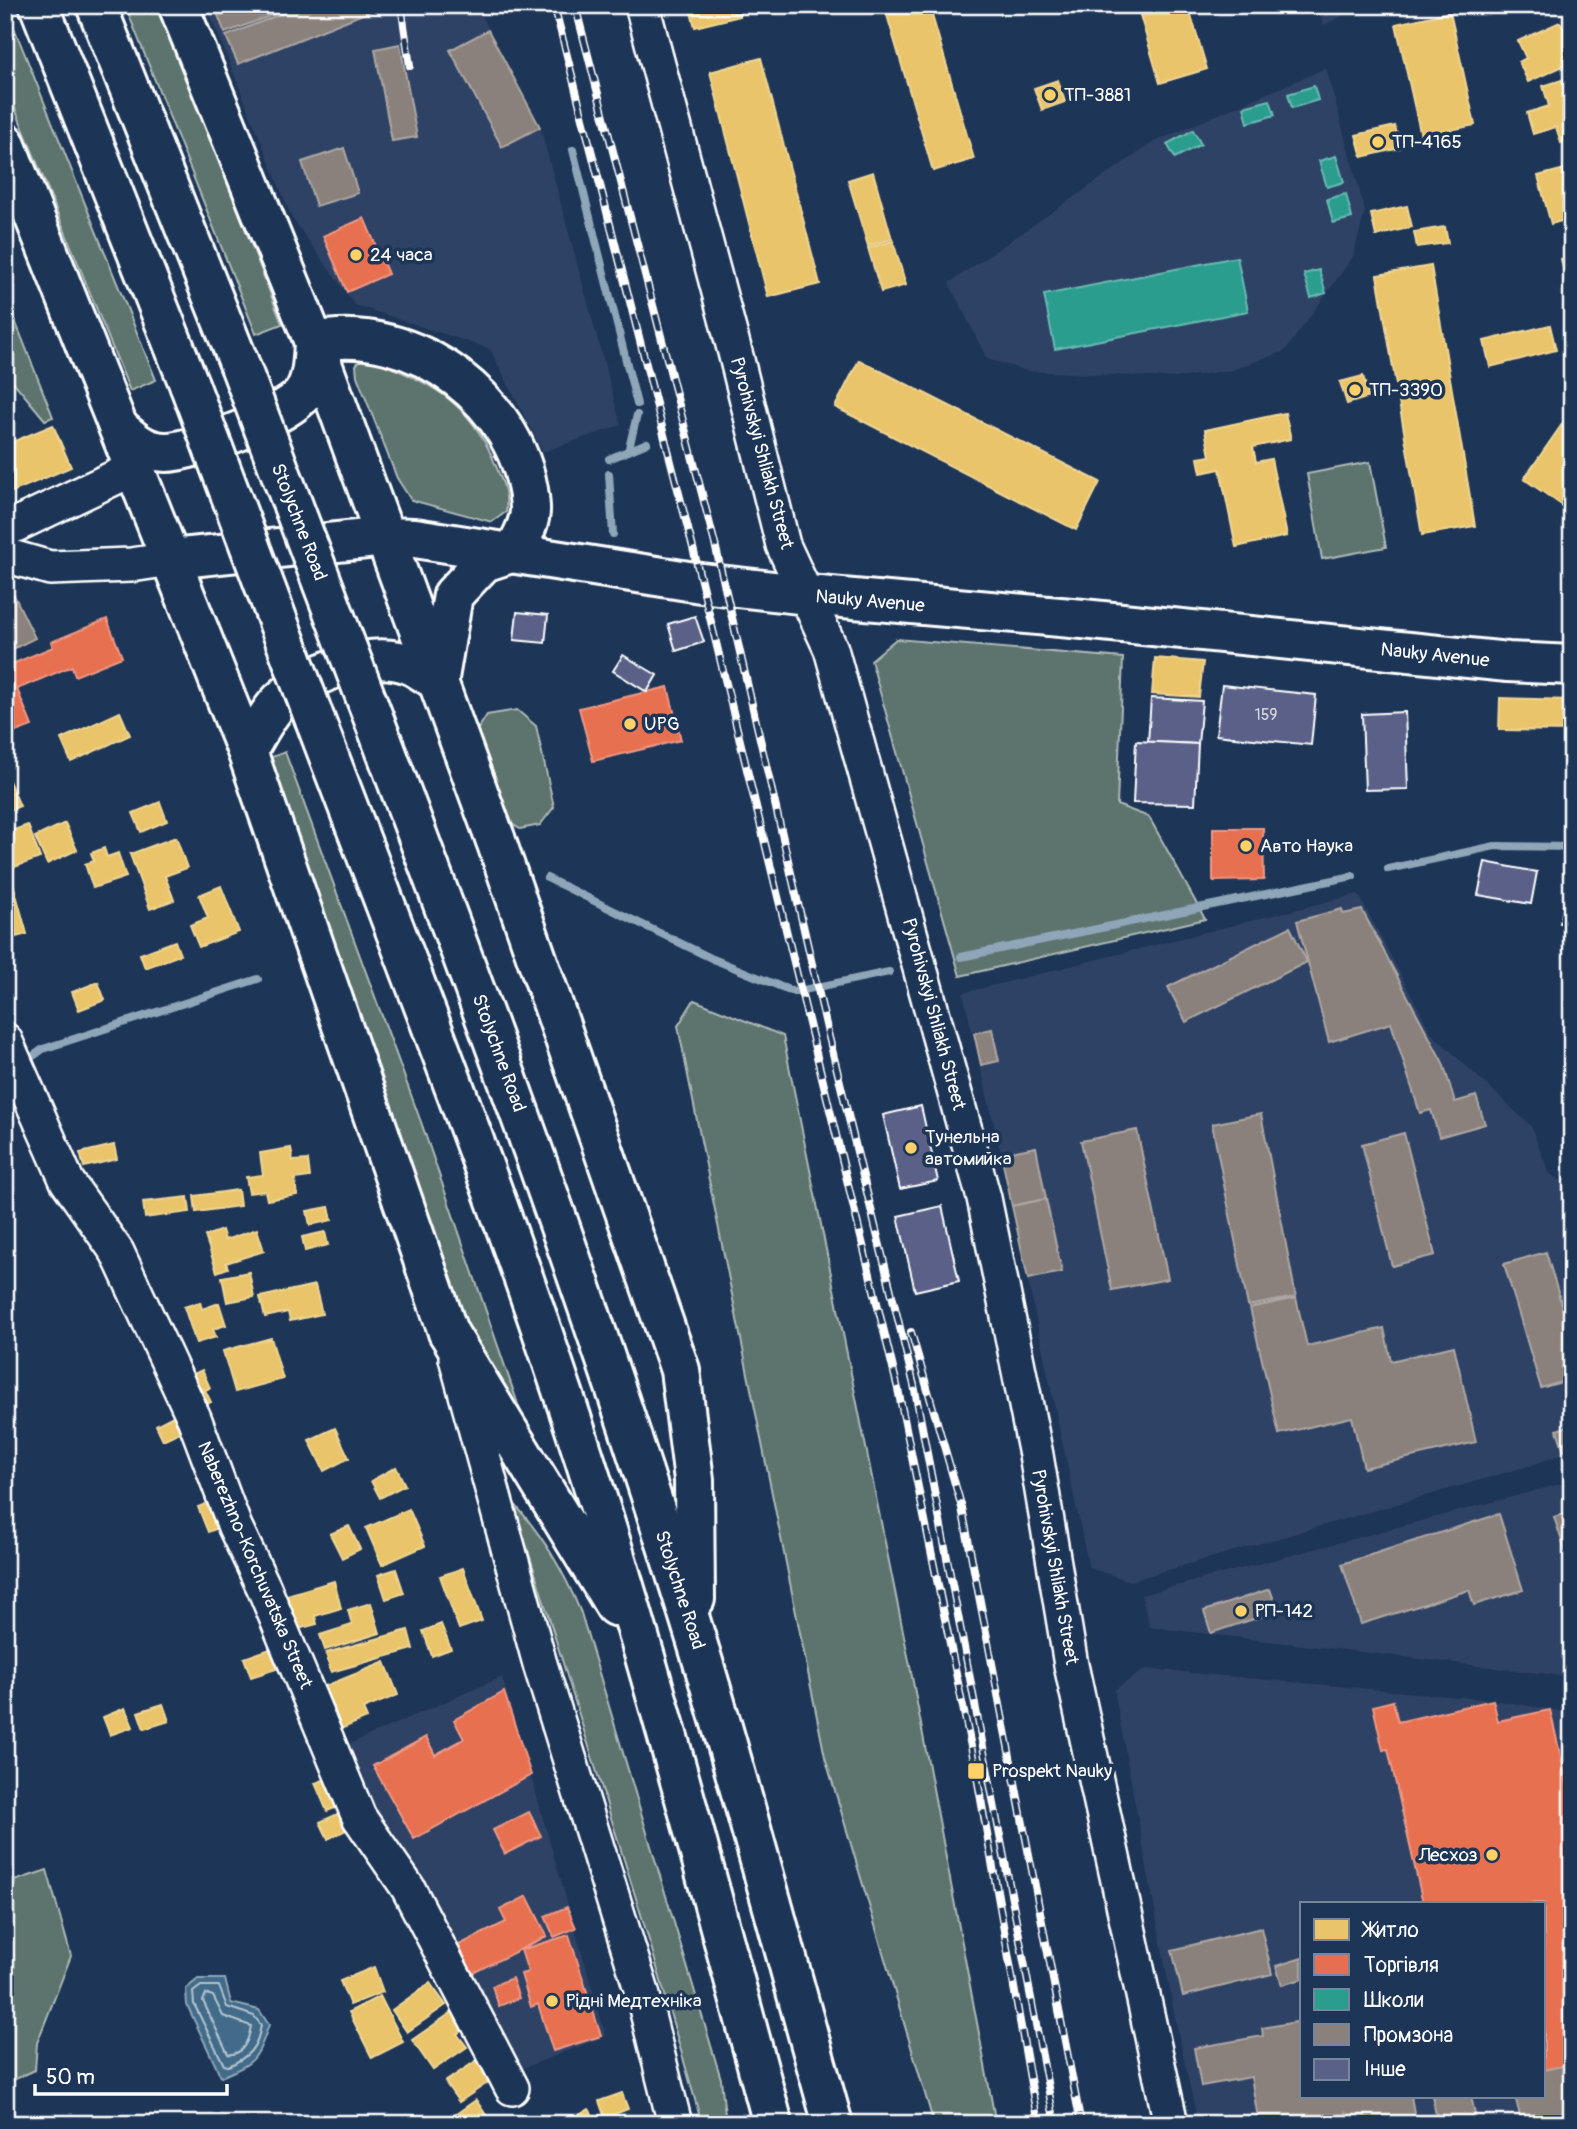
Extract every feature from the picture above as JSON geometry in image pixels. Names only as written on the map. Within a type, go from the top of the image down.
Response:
[{"type":"main road","points":[[39,5],[189,384],[456,1091],[564,1396],[646,1657],[773,2124]]},
{"type":"main road","name":"Stolychne Road","points":[[96,5],[239,363],[508,1073],[696,1640],[833,2124]]},
{"type":"main road","points":[[178,5],[314,342],[386,537],[495,838],[680,1370],[694,1480],[696,1640]]},
{"type":"main road","points":[[5,143],[247,751],[449,1332],[646,1657]]},
{"type":"main road","points":[[314,342],[341,336],[374,339],[407,348],[449,372],[476,394],[501,422],[520,459],[530,508],[527,524],[514,552],[484,562],[453,595],[439,682]]},
{"type":"main road","points":[[120,428],[142,448],[164,452],[186,450],[282,413],[303,394],[313,369],[314,342]]},
{"type":"main road","name":"Nauky Avenue","points":[[171,559],[386,537],[514,552],[701,583],[808,596],[1083,619],[1508,662],[1572,666]]},
{"type":"main road","points":[[247,751],[279,702],[315,674],[340,666],[386,660],[410,664],[439,682]]},
{"type":"street","name":"Pyrohivskyi Shliakh Street","points":[[642,5],[735,352],[783,545],[834,657],[984,1198],[1036,1455],[1071,1665],[1171,2124]]},
{"type":"street","points":[[5,530],[135,468]]},
{"type":"street","points":[[5,555],[50,568],[131,565],[171,559]]},
{"type":"street","name":"Naberezhno-Korchuvatska Street","points":[[13,1059],[67,1181],[117,1252],[189,1406],[235,1527],[264,1587],[359,1816],[408,1888],[512,2088]]},
{"type":"street","points":[[449,1332],[540,1664],[642,1992],[675,2124]]},
{"type":"shaded area","points":[[206,5],[476,5],[540,127],[621,425],[543,452],[490,349],[355,305],[292,218]]},
{"type":"shaded area","points":[[1316,5],[1364,5],[1324,25]]},
{"type":"shaded area","points":[[1326,68],[1365,211],[1353,257],[1285,351],[1232,370],[1176,378],[1027,371],[987,359],[949,283],[1154,142]]},
{"type":"shaded area","points":[[1358,894],[1432,1034],[1531,1126],[1549,1173],[1572,1189],[1572,1451],[1529,1466],[1130,1581],[1089,1568],[1001,1154],[963,993]]},
{"type":"shaded area","points":[[1572,1481],[1572,1677],[1150,1627],[1141,1595]]},
{"type":"shaded area","points":[[1146,1669],[1493,1700],[1572,1713],[1572,2124],[1198,2124],[1174,2013],[1114,1690]]},
{"type":"shaded area","points":[[502,1677],[606,2036],[508,2074],[450,1943],[340,1748]]},
{"type":"green space","points":[[5,5],[156,380],[130,391],[5,84]]},
{"type":"green space","points":[[125,5],[159,5],[282,324],[256,334]]},
{"type":"green space","points":[[5,295],[53,417],[45,420],[5,372]]},
{"type":"green space","points":[[363,357],[426,384],[459,408],[486,443],[503,483],[506,512],[492,522],[411,500],[397,478],[357,376],[356,365]]},
{"type":"green space","points":[[1370,462],[1386,547],[1322,559],[1307,474]]},
{"type":"green space","points":[[896,639],[1123,658],[1117,805],[1149,817],[1205,919],[960,976],[871,660]]},
{"type":"green space","points":[[517,710],[536,726],[554,807],[540,825],[520,829],[507,821],[476,732],[487,715]]},
{"type":"green space","points":[[285,752],[421,1122],[532,1445],[475,1352],[264,760]]},
{"type":"green space","points":[[694,1000],[783,1036],[910,1666],[996,2124],[934,2124],[825,1757],[678,1026]]},
{"type":"green space","points":[[513,1502],[552,1554],[581,1613],[721,2079],[726,2124],[702,2124],[652,1950]]},
{"type":"green space","points":[[47,1870],[71,1956],[37,2043],[35,2070],[5,2084],[5,1884]]},
{"type":"water","points":[[198,1979],[225,1979],[231,2003],[259,2010],[269,2025],[254,2058],[221,2077],[187,2005],[186,1989]]},
{"type":"building: Житло","points":[[689,5],[737,5],[740,16],[695,27]]},
{"type":"building: Житло","points":[[884,5],[929,5],[974,159],[933,171]]},
{"type":"building: Житло","points":[[1137,5],[1188,5],[1207,69],[1160,83]]},
{"type":"building: Житло","points":[[1450,12],[1475,125],[1421,136],[1396,24]]},
{"type":"building: Житло","points":[[1560,22],[1572,47],[1572,62],[1528,82],[1519,62],[1526,58],[1518,41]]},
{"type":"building: Житло","points":[[761,58],[820,284],[768,297],[710,72]]},
{"type":"building: Житло","points":[[1568,78],[1572,90],[1572,140],[1561,143],[1556,127],[1533,134],[1527,113],[1549,106],[1543,86]]},
{"type":"building: Житло","name":"ТП-3881","points":[[1058,80],[1065,102],[1042,110],[1034,88]]},
{"type":"building: Житло","name":"ТП-4165","points":[[1395,126],[1400,148],[1362,157],[1356,135]]},
{"type":"building: Житло","points":[[1572,167],[1572,218],[1551,224],[1538,176]]},
{"type":"building: Житло","points":[[873,172],[892,239],[868,246],[848,180]]},
{"type":"building: Житло","points":[[1407,206],[1412,227],[1376,236],[1371,214]]},
{"type":"building: Житло","points":[[1445,227],[1448,243],[1417,247],[1414,232]]},
{"type":"building: Житло","points":[[893,241],[906,285],[881,292],[868,248]]},
{"type":"building: Житло","points":[[1572,256],[1572,308],[1561,259]]},
{"type":"building: Житло","points":[[1431,266],[1475,526],[1422,535],[1377,275]]},
{"type":"building: Житло","points":[[1550,325],[1556,350],[1490,367],[1484,341]]},
{"type":"building: Житло","points":[[859,360],[1100,482],[1076,530],[835,407]]},
{"type":"building: Житло","name":"ТП-3390","points":[[1363,376],[1369,397],[1347,404],[1340,382]]},
{"type":"building: Житло","points":[[1572,410],[1572,512],[1524,479]]},
{"type":"building: Житло","points":[[1285,413],[1291,439],[1253,447],[1256,462],[1271,459],[1287,536],[1236,547],[1220,469],[1201,473],[1198,458],[1210,456],[1205,430]]},
{"type":"building: Житло","points":[[53,425],[71,467],[5,495],[5,445]]},
{"type":"building: Житло","points":[[1155,658],[1203,662],[1199,697],[1152,694]]},
{"type":"building: Житло","points":[[1500,698],[1572,700],[1572,731],[1499,730]]},
{"type":"building: Житло","points":[[120,712],[130,735],[71,762],[61,739]]},
{"type":"building: Житло","points":[[5,772],[20,806],[8,811],[5,804]]},
{"type":"building: Житло","points":[[160,802],[167,821],[141,832],[133,813]]},
{"type":"building: Житло","points":[[65,823],[77,850],[47,864],[35,837]]},
{"type":"building: Житло","points":[[28,825],[40,858],[9,869],[5,859],[5,833]]},
{"type":"building: Житло","points":[[176,837],[187,868],[165,876],[174,900],[150,909],[130,854]]},
{"type":"building: Житло","points":[[104,848],[107,857],[118,853],[126,877],[93,888],[85,864],[94,861],[91,853]]},
{"type":"building: Житло","points":[[11,876],[27,934],[5,940],[5,878]]},
{"type":"building: Житло","points":[[221,886],[239,932],[199,947],[190,925],[208,918],[199,895]]},
{"type":"building: Житло","points":[[175,941],[180,955],[145,968],[140,954]]},
{"type":"building: Житло","points":[[98,982],[105,1000],[79,1010],[72,992]]},
{"type":"building: Житло","points":[[114,1145],[117,1159],[84,1167],[80,1153]]},
{"type":"building: Житло","points":[[291,1148],[293,1161],[308,1160],[310,1177],[295,1179],[297,1195],[267,1200],[265,1191],[249,1193],[246,1177],[263,1175],[260,1153]]},
{"type":"building: Житло","points":[[238,1190],[240,1206],[196,1212],[194,1196]]},
{"type":"building: Житло","points":[[188,1197],[190,1212],[145,1218],[143,1202]]},
{"type":"building: Житло","points":[[329,1207],[332,1220],[310,1225],[307,1211]]},
{"type":"building: Житло","points":[[257,1229],[264,1251],[226,1263],[228,1268],[217,1272],[205,1236],[222,1230],[225,1240]]},
{"type":"building: Житло","points":[[325,1232],[328,1245],[305,1251],[302,1237]]},
{"type":"building: Житло","points":[[249,1272],[254,1297],[227,1302],[222,1277]]},
{"type":"building: Житло","points":[[315,1285],[322,1314],[290,1321],[288,1312],[265,1317],[260,1297]]},
{"type":"building: Житло","points":[[200,1302],[202,1309],[219,1303],[226,1325],[213,1329],[216,1337],[196,1343],[184,1307]]},
{"type":"building: Житло","points":[[271,1338],[283,1379],[235,1392],[223,1351]]},
{"type":"building: Житло","points":[[202,1370],[210,1388],[205,1390],[211,1402],[203,1406],[189,1376]]},
{"type":"building: Житло","points":[[179,1413],[186,1429],[163,1440],[156,1425]]},
{"type":"building: Житло","points":[[335,1428],[349,1458],[324,1471],[309,1440]]},
{"type":"building: Житло","points":[[396,1467],[405,1485],[380,1498],[371,1481]]},
{"type":"building: Житло","points":[[215,1500],[226,1525],[208,1532],[198,1507]]},
{"type":"building: Житло","points":[[409,1509],[425,1546],[382,1565],[366,1528]]},
{"type":"building: Житло","points":[[349,1526],[360,1549],[342,1558],[330,1534]]},
{"type":"building: Житло","points":[[463,1568],[482,1621],[459,1629],[440,1576]]},
{"type":"building: Житло","points":[[396,1569],[404,1593],[386,1599],[378,1575]]},
{"type":"building: Житло","points":[[334,1581],[341,1608],[315,1616],[317,1624],[294,1630],[284,1596]]},
{"type":"building: Житло","points":[[371,1603],[380,1633],[325,1650],[320,1635],[352,1625],[348,1610]]},
{"type":"building: Житло","points":[[441,1624],[451,1649],[432,1656],[423,1631]]},
{"type":"building: Житло","points":[[408,1630],[413,1649],[331,1672],[326,1653]]},
{"type":"building: Житло","points":[[273,1648],[279,1668],[251,1677],[244,1658]]},
{"type":"building: Житло","points":[[385,1662],[398,1695],[363,1709],[367,1718],[336,1731],[320,1688]]},
{"type":"building: Житло","points":[[163,1704],[169,1721],[144,1729],[138,1712]]},
{"type":"building: Житло","points":[[125,1708],[133,1727],[110,1735],[103,1717]]},
{"type":"building: Житло","points":[[329,1778],[341,1806],[327,1811],[315,1783]]},
{"type":"building: Житло","points":[[344,1811],[352,1827],[328,1839],[320,1822]]},
{"type":"building: Житло","points":[[374,1967],[383,1992],[350,2005],[340,1981]]},
{"type":"building: Житло","points":[[430,1983],[446,2005],[407,2032],[392,2010]]},
{"type":"building: Житло","points":[[380,1996],[403,2042],[372,2058],[349,2012]]},
{"type":"building: Житло","points":[[454,2011],[466,2028],[457,2034],[467,2047],[433,2070],[412,2040]]},
{"type":"building: Житло","points":[[479,2059],[493,2079],[459,2102],[445,2082]]},
{"type":"building: Житло","points":[[622,2093],[628,2109],[605,2118],[599,2101]]},
{"type":"building: Житло","points":[[476,2100],[492,2124],[452,2124],[449,2119]]},
{"type":"building: Житло","points":[[589,2109],[598,2124],[564,2124]]},
{"type":"building: Торгівля","name":"24 часа","points":[[364,218],[388,274],[347,292],[323,236]]},
{"type":"building: Торгівля","points":[[107,619],[122,657],[75,676],[72,666],[17,689],[32,726],[5,736],[5,667],[53,647],[51,642]]},
{"type":"building: Торгівля","name":"UPG","points":[[668,687],[681,740],[593,761],[579,708]]},
{"type":"building: Торгівля","points":[[1213,828],[1263,828],[1264,880],[1213,881]]},
{"type":"building: Торгівля","points":[[504,1692],[531,1775],[414,1839],[373,1766],[426,1737],[435,1755],[464,1739],[454,1720]]},
{"type":"building: Торгівля","name":"Лесхоз","points":[[1493,1700],[1498,1721],[1550,1710],[1572,1806],[1572,2064],[1546,2070],[1546,1902],[1423,1902],[1388,1749],[1383,1750],[1373,1706],[1393,1701],[1398,1722]]},
{"type":"building: Торгівля","points":[[529,1812],[541,1836],[505,1854],[493,1830]]},
{"type":"building: Торгівля","points":[[527,1896],[547,1936],[469,1975],[455,1947],[506,1922],[500,1910]]},
{"type":"building: Торгівля","points":[[567,1907],[576,1928],[554,1937],[545,1916]]},
{"type":"building: Торгівля","points":[[569,1935],[601,2036],[553,2051],[538,2004],[531,2007],[521,1974],[528,1972],[521,1950]]},
{"type":"building: Торгівля","points":[[512,1978],[519,1998],[499,2006],[492,1986]]},
{"type":"building: Школи","points":[[1314,86],[1318,100],[1292,108],[1288,94]]},
{"type":"building: Школи","points":[[1270,100],[1275,115],[1248,123],[1244,107]]},
{"type":"building: Школи","points":[[1193,130],[1201,144],[1175,158],[1167,144]]},
{"type":"building: Школи","points":[[1336,156],[1344,182],[1327,187],[1319,161]]},
{"type":"building: Школи","points":[[1346,194],[1352,218],[1333,223],[1327,199]]},
{"type":"building: Школи","points":[[1237,257],[1248,311],[1055,349],[1044,295]]},
{"type":"building: Школи","points":[[1319,270],[1326,293],[1311,298],[1304,274]]},
{"type":"building: Промзона","points":[[214,5],[277,5],[280,12],[225,33]]},
{"type":"building: Промзона","points":[[303,5],[377,5],[378,8],[238,64],[226,36]]},
{"type":"building: Промзона","points":[[488,30],[540,127],[502,147],[450,50]]},
{"type":"building: Промзона","points":[[400,44],[417,137],[392,141],[375,49]]},
{"type":"building: Промзона","points":[[344,148],[358,193],[316,206],[302,162]]},
{"type":"building: Промзона","points":[[14,595],[35,638],[9,651],[5,644],[5,600]]},
{"type":"building: Промзона","points":[[1342,909],[1343,914],[1362,910],[1443,1063],[1455,1102],[1476,1096],[1485,1124],[1439,1137],[1431,1110],[1420,1113],[1391,1023],[1329,1042],[1297,921]]},
{"type":"building: Промзона","points":[[1290,927],[1307,962],[1186,1022],[1168,987]]},
{"type":"building: Промзона","points":[[992,1029],[999,1061],[981,1065],[974,1033]]},
{"type":"building: Промзона","points":[[1261,1114],[1296,1297],[1248,1306],[1212,1124]]},
{"type":"building: Промзона","points":[[1137,1130],[1168,1279],[1112,1290],[1081,1141]]},
{"type":"building: Промзона","points":[[1404,1133],[1435,1255],[1392,1266],[1362,1144]]},
{"type":"building: Промзона","points":[[1036,1147],[1046,1199],[1012,1206],[1001,1154]]},
{"type":"building: Промзона","points":[[1046,1199],[1062,1272],[1028,1279],[1012,1206]]},
{"type":"building: Промзона","points":[[1546,1252],[1572,1340],[1572,1379],[1541,1388],[1504,1264]]},
{"type":"building: Промзона","points":[[1296,1298],[1307,1346],[1384,1328],[1391,1361],[1454,1346],[1476,1442],[1364,1468],[1352,1417],[1279,1434],[1250,1308]]},
{"type":"building: Промзона","points":[[1572,1425],[1572,1448],[1564,1451],[1557,1430]]},
{"type":"building: Промзона","points":[[1572,1511],[1572,1572],[1554,1517]]},
{"type":"building: Промзона","points":[[1499,1514],[1523,1590],[1474,1605],[1469,1590],[1361,1624],[1342,1564]]},
{"type":"building: Промзона","name":"РП-142","points":[[1270,1589],[1278,1611],[1211,1633],[1204,1611]]},
{"type":"building: Промзона","points":[[1261,1928],[1272,1974],[1183,1996],[1172,1950]]},
{"type":"building: Промзона","points":[[1300,1959],[1300,1980],[1282,1985],[1276,1966]]},
{"type":"building: Промзона","points":[[1300,2021],[1300,2098],[1411,2098],[1416,2124],[1356,2124],[1346,2113],[1348,2124],[1259,2124],[1251,2077],[1201,2086],[1194,2048],[1263,2036],[1262,2028]]},
{"type":"building: Промзона","points":[[1572,2064],[1572,2119],[1522,2124],[1516,2098],[1546,2098],[1546,2070]]},
{"type":"building: Промзона","points":[[1432,2098],[1471,2098],[1477,2124],[1438,2124]]},
{"type":"building: Інше","points":[[517,612],[548,615],[545,643],[514,640]]},
{"type":"building: Інше","points":[[695,616],[704,642],[676,651],[668,624]]},
{"type":"building: Інше","points":[[623,655],[657,675],[647,692],[613,671]]},
{"type":"building: Інше","points":[[1222,685],[1316,695],[1311,745],[1216,735]]},
{"type":"building: Інше","points":[[1151,698],[1202,701],[1198,744],[1148,742]]},
{"type":"building: Інше","points":[[1405,712],[1408,789],[1365,790],[1362,714]]},
{"type":"building: Інше","points":[[1136,741],[1198,744],[1195,804],[1133,803]]},
{"type":"building: Інше","points":[[1485,862],[1537,872],[1531,904],[1478,895]]},
{"type":"building: Інше","points":[[1568,889],[1572,890],[1572,925],[1560,923]]},
{"type":"building: Інше","name":"Тунельна автомийка","points":[[921,1106],[938,1181],[900,1189],[883,1115]]},
{"type":"building: Інше","points":[[942,1206],[959,1281],[915,1291],[898,1216]]},
{"type":"waterway","points":[[573,150],[637,404]]},
{"type":"waterway","points":[[629,448],[637,415]]},
{"type":"waterway","points":[[609,459],[647,443]]},
{"type":"waterway","points":[[609,474],[613,534]]},
{"type":"waterway","points":[[1388,869],[1495,846],[1572,847]]},
{"type":"waterway","points":[[961,957],[1353,876]]},
{"type":"waterway","points":[[547,878],[713,959],[794,992],[889,972]]},
{"type":"waterway","points":[[25,1062],[43,1049],[258,979]]},
{"type":"railway","points":[[401,5],[410,66]]},
{"type":"railway","points":[[554,5],[693,548],[898,1389],[976,1771],[1038,2124]]},
{"type":"railway","points":[[575,5],[715,544],[827,1029],[914,1385],[1055,2124]]},
{"type":"railway","points":[[911,1332],[962,1508],[1081,2124]]},
{"type":"place","name":"ТП-3881","points":[[1050,95]]},
{"type":"place","name":"ТП-4165","points":[[1378,142]]},
{"type":"place","name":"24 часа","points":[[356,255]]},
{"type":"place","name":"ТП-3390","points":[[1355,390]]},
{"type":"place","name":"UPG","points":[[630,724]]},
{"type":"place","name":"Авто Наука","points":[[1246,846]]},
{"type":"place","name":"Тунельна автомийка","points":[[911,1148]]},
{"type":"place","name":"РП-142","points":[[1241,1611]]},
{"type":"place","name":"Prospekt Nauky","points":[[976,1771]]},
{"type":"place","name":"Лесхоз","points":[[1492,1855]]},
{"type":"place","name":"Рідні Медтехніка","points":[[552,2001]]}]
